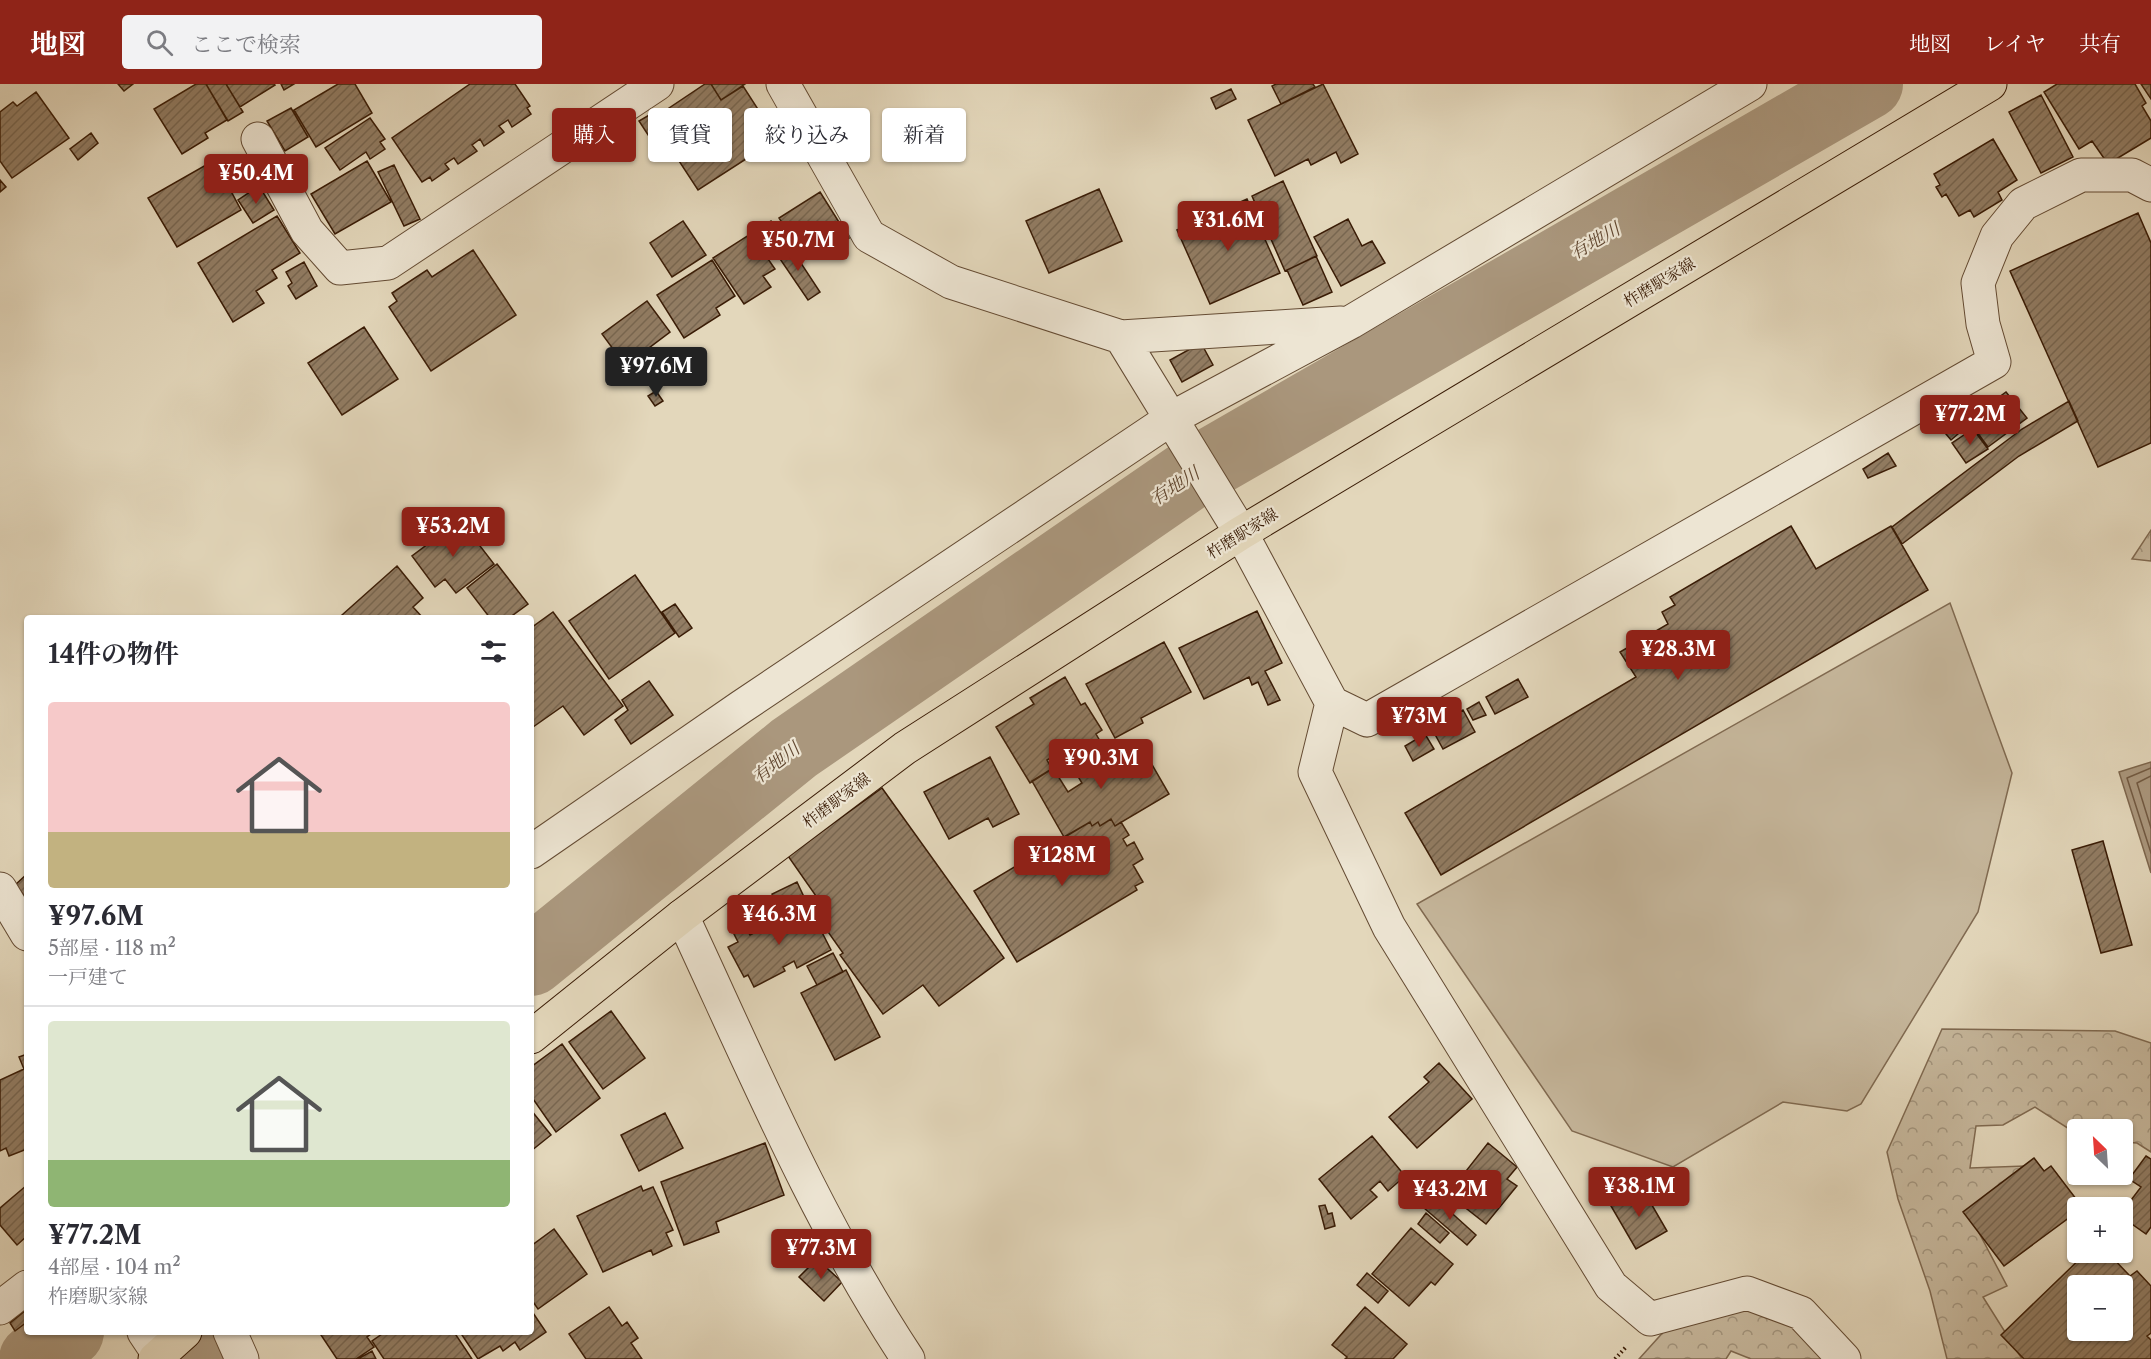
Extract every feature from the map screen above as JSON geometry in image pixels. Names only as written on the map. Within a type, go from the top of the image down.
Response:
[{"type":"main road","name":"柞磨駅家線","points":[[534,1035],[682,916],[905,748],[1241,533],[1990,84]]},
{"type":"street","points":[[258,139],[307,231],[340,268],[388,263],[657,84]]},
{"type":"street","points":[[783,84],[869,236],[951,282],[1121,337],[1351,322]]},
{"type":"street","points":[[534,850],[741,707],[1172,418],[1351,322],[1750,84]]},
{"type":"street","points":[[1121,337],[1241,533],[1332,702],[1367,720],[1994,362],[1983,324],[1978,283],[1997,236],[2023,204],[2081,175],[2132,175],[2151,184]]},
{"type":"street","points":[[1332,702],[1314,772],[1389,927],[1611,1286],[1650,1319],[1747,1293],[1801,1313],[1844,1359]]},
{"type":"street","points":[[0,889],[24,929]]},
{"type":"street","points":[[682,916],[817,1205],[868,1299],[908,1359]]},
{"type":"street","points":[[0,1308],[24,1289]]},
{"type":"street","points":[[231,1335],[242,1359]]},
{"type":"green space","points":[[2151,530],[2151,561],[2132,559]]},
{"type":"green space","points":[[1950,603],[2012,773],[1978,912],[1861,1104],[1847,1111],[1783,1102],[1673,1167],[1572,1131],[1417,904]]},
{"type":"green space","points":[[1942,1029],[2115,1031],[2151,1043],[2151,1152],[2133,1143],[2133,1119],[2067,1119],[2067,1128],[2035,1107],[2003,1125],[1976,1126],[1970,1168],[2024,1166],[1975,1225],[2007,1286],[1983,1297],[2022,1359],[1947,1359],[1930,1291],[1898,1199],[1887,1152]]},
{"type":"green space","points":[[1739,1304],[1785,1314],[1825,1359],[1751,1359],[1731,1351],[1726,1359],[1639,1359],[1667,1328]]},
{"type":"water","points":[[2151,762],[2151,873],[2119,772]]},
{"type":"building","points":[[118,84],[133,84],[124,91]]},
{"type":"building","points":[[196,84],[206,84],[227,120],[205,133],[208,138],[182,154],[154,109]]},
{"type":"building","points":[[206,84],[226,84],[243,112],[228,121]]},
{"type":"building","points":[[226,84],[274,84],[275,85],[240,107]]},
{"type":"building","points":[[281,84],[294,84],[284,90]]},
{"type":"building","points":[[338,84],[355,84],[372,113],[316,147],[294,110]]},
{"type":"building","points":[[470,84],[515,84],[530,106],[527,108],[531,114],[512,127],[508,120],[499,126],[504,132],[484,146],[480,139],[472,145],[477,151],[458,164],[454,158],[445,164],[449,169],[432,181],[430,177],[422,182],[392,138]]},
{"type":"building","points":[[705,84],[711,84],[721,100],[743,86],[757,108],[744,108],[744,160],[698,190],[680,162],[732,162],[732,108],[669,108]]},
{"type":"building","points":[[711,84],[745,84],[721,100]]},
{"type":"building","points":[[1276,84],[1313,84],[1315,87],[1281,104],[1272,86]]},
{"type":"building","points":[[1323,84],[1358,154],[1341,163],[1336,152],[1311,165],[1308,159],[1275,176],[1248,120]]},
{"type":"building","points":[[2057,84],[2135,84],[2146,103],[2142,106],[2151,121],[2151,138],[2108,164],[2092,141],[2079,149],[2044,92]]},
{"type":"building","points":[[2141,84],[2151,84],[2151,99]]},
{"type":"building","points":[[1231,89],[1236,99],[1216,109],[1211,98]]},
{"type":"building","points":[[36,92],[69,138],[12,178],[0,161],[0,112],[13,102],[17,106]]},
{"type":"building","points":[[2041,95],[2073,157],[2041,173],[2009,112]]},
{"type":"building","points":[[291,108],[308,137],[285,151],[267,121]]},
{"type":"building","points":[[648,116],[648,135],[639,121]]},
{"type":"building","points":[[370,118],[385,139],[380,142],[385,149],[370,159],[366,152],[340,170],[325,148]]},
{"type":"building","points":[[91,133],[98,143],[78,160],[70,149]]},
{"type":"building","points":[[1993,139],[2017,180],[1998,192],[2002,200],[1974,217],[1970,210],[1959,216],[1946,194],[1942,197],[1936,187],[1940,185],[1934,174]]},
{"type":"building","points":[[220,157],[239,189],[232,193],[241,210],[177,247],[148,198]]},
{"type":"building","points":[[367,161],[391,202],[335,234],[311,194]]},
{"type":"building","points":[[394,165],[420,219],[404,226],[378,172]]},
{"type":"building","points":[[0,180],[6,187],[0,192]]},
{"type":"building","points":[[1283,181],[1317,256],[1285,271],[1252,196]]},
{"type":"building","points":[[259,186],[274,210],[253,223],[238,200]]},
{"type":"building","points":[[1099,189],[1122,241],[1049,273],[1026,221]]},
{"type":"building","points":[[820,192],[849,238],[818,258],[812,249],[802,254],[779,218]]},
{"type":"building","points":[[1247,199],[1280,273],[1210,304],[1177,230]]},
{"type":"building","points":[[2138,213],[2151,243],[2151,443],[2098,467],[2010,271]]},
{"type":"building","points":[[277,216],[300,253],[272,270],[277,278],[256,291],[264,303],[233,322],[198,263]]},
{"type":"building","points":[[1348,219],[1362,246],[1372,241],[1385,263],[1341,286],[1314,237]]},
{"type":"building","points":[[683,221],[706,255],[672,277],[650,243]]},
{"type":"building","points":[[771,221],[787,246],[768,259],[775,269],[763,276],[771,287],[744,304],[713,258]]},
{"type":"building","points":[[789,245],[820,292],[808,300],[776,253]]},
{"type":"building","points":[[473,250],[516,315],[431,371],[389,307],[397,301],[392,293],[427,270],[432,277]]},
{"type":"building","points":[[1316,256],[1332,292],[1303,305],[1287,270]]},
{"type":"building","points":[[712,260],[735,296],[716,308],[720,315],[684,338],[657,295]]},
{"type":"building","points":[[304,262],[317,286],[296,299],[288,286],[292,283],[286,272]]},
{"type":"building","points":[[647,301],[670,332],[649,348],[659,362],[635,379],[602,334]]},
{"type":"building","points":[[364,327],[398,379],[342,415],[308,363]]},
{"type":"building","points":[[1201,343],[1213,365],[1182,382],[1170,360]]},
{"type":"building","points":[[656,391],[663,401],[655,406],[648,396]]},
{"type":"building","points":[[2006,392],[2027,418],[1988,447],[1968,420]]},
{"type":"building","points":[[2069,401],[2078,421],[2019,456],[1902,544],[1892,527],[2022,429]]},
{"type":"building","points":[[1956,416],[1965,428],[1951,440],[1941,428]]},
{"type":"building","points":[[1973,429],[1988,449],[1966,463],[1952,443]]},
{"type":"building","points":[[1888,453],[1896,466],[1868,478],[1863,469]]},
{"type":"building","points":[[460,520],[494,564],[456,593],[445,579],[435,587],[412,556]]},
{"type":"building","points":[[1791,526],[1816,569],[1891,526],[1928,590],[1441,875],[1405,813],[1636,677],[1620,652],[1668,624],[1662,612],[1675,605],[1670,597]]},
{"type":"building","points":[[497,564],[528,604],[513,615],[488,615],[467,588]]},
{"type":"building","points":[[397,566],[423,598],[413,607],[420,615],[342,615]]},
{"type":"building","points":[[635,575],[675,633],[609,679],[569,621]]},
{"type":"building","points":[[675,604],[692,628],[679,637],[662,612]]},
{"type":"building","points":[[1257,611],[1282,663],[1265,671],[1280,700],[1268,705],[1258,682],[1252,685],[1249,677],[1204,699],[1179,648]]},
{"type":"building","points":[[553,612],[623,706],[584,735],[563,706],[534,726],[534,626]]},
{"type":"building","points":[[1164,642],[1191,692],[1141,718],[1143,723],[1115,738],[1086,684]]},
{"type":"building","points":[[1065,677],[1081,705],[1085,703],[1102,730],[1096,734],[1100,741],[1083,750],[1078,741],[1047,760],[1052,769],[1030,783],[996,727],[1034,704],[1030,698]]},
{"type":"building","points":[[1518,679],[1528,697],[1495,714],[1486,697]]},
{"type":"building","points":[[649,681],[673,715],[631,744],[615,720],[628,710],[622,700]]},
{"type":"building","points":[[1479,702],[1486,715],[1473,720],[1467,709]]},
{"type":"building","points":[[1463,710],[1475,732],[1443,749],[1431,727]]},
{"type":"building","points":[[1425,734],[1434,749],[1413,761],[1405,746]]},
{"type":"building","points":[[1098,742],[1114,767],[1143,749],[1169,794],[1115,826],[1111,819],[1100,826],[1098,822],[1092,826],[1090,822],[1064,837],[1032,781],[1053,768],[1068,792],[1082,783],[1068,760]]},
{"type":"building","points":[[990,757],[1019,814],[993,827],[988,818],[949,839],[924,792]]},
{"type":"building","points":[[882,788],[1004,958],[939,1006],[923,985],[883,1014],[840,955],[843,953],[821,922],[830,916],[788,856]]},
{"type":"building","points":[[1111,819],[1115,826],[1121,822],[1129,835],[1123,839],[1127,846],[1134,842],[1143,859],[1133,865],[1143,882],[1135,886],[1137,890],[1017,962],[974,891],[1090,822],[1092,826],[1098,822],[1100,826]]},
{"type":"building","points":[[2103,841],[2132,945],[2101,953],[2072,850]]},
{"type":"building","points":[[24,877],[24,896],[15,885]]},
{"type":"building","points":[[797,882],[804,897],[778,909],[772,894]]},
{"type":"building","points":[[808,905],[831,950],[797,968],[794,961],[783,967],[785,971],[754,987],[748,975],[744,977],[728,947],[738,942],[734,934],[746,928],[750,935]]},
{"type":"building","points":[[833,953],[843,972],[817,985],[807,966]]},
{"type":"building","points":[[846,970],[880,1037],[835,1060],[801,993]]},
{"type":"building","points":[[611,1011],[645,1058],[603,1089],[569,1042]]},
{"type":"building","points":[[562,1044],[600,1098],[556,1132],[534,1100],[534,1065]]},
{"type":"building","points":[[24,1055],[24,1069],[19,1057]]},
{"type":"building","points":[[1439,1063],[1472,1099],[1417,1148],[1389,1117],[1429,1082],[1424,1077]]},
{"type":"building","points":[[24,1069],[24,1150],[9,1156],[6,1148],[0,1151],[0,1080]]},
{"type":"building","points":[[665,1113],[683,1148],[639,1171],[621,1135]]},
{"type":"building","points":[[534,1114],[551,1135],[534,1149]]},
{"type":"building","points":[[1372,1136],[1405,1176],[1388,1191],[1380,1181],[1370,1190],[1377,1197],[1351,1219],[1319,1179]]},
{"type":"building","points":[[765,1143],[784,1195],[716,1222],[719,1232],[684,1245],[661,1182]]},
{"type":"building","points":[[1488,1143],[1517,1167],[1507,1179],[1517,1186],[1486,1224],[1448,1194]]},
{"type":"building","points":[[2146,1156],[2151,1159],[2151,1227],[2146,1234],[2133,1225],[2133,1198],[2141,1187],[2133,1182],[2133,1174]]},
{"type":"building","points":[[2034,1158],[2044,1171],[2051,1166],[2075,1197],[2067,1197],[2067,1219],[2004,1266],[1963,1212]]},
{"type":"building","points":[[641,1186],[643,1191],[653,1187],[673,1230],[666,1233],[672,1246],[653,1255],[651,1250],[603,1272],[577,1216]]},
{"type":"building","points":[[24,1188],[24,1239],[17,1245],[0,1225],[0,1208]]},
{"type":"building","points":[[1642,1188],[1667,1231],[1636,1249],[1611,1206]]},
{"type":"building","points":[[1434,1197],[1476,1235],[1467,1245],[1424,1208]]},
{"type":"building","points":[[1325,1205],[1328,1214],[1332,1213],[1335,1226],[1325,1229],[1319,1206]]},
{"type":"building","points":[[1426,1213],[1449,1233],[1440,1243],[1418,1224]]},
{"type":"building","points":[[1411,1228],[1453,1264],[1435,1285],[1431,1282],[1409,1306],[1372,1274]]},
{"type":"building","points":[[554,1229],[587,1274],[538,1309],[534,1303],[534,1244]]},
{"type":"building","points":[[817,1259],[842,1282],[824,1301],[799,1277]]},
{"type":"building","points":[[2076,1263],[2118,1263],[2129,1275],[2067,1275],[2067,1341],[2133,1341],[2131,1275],[2137,1271],[2151,1286],[2151,1333],[2147,1336],[2151,1340],[2151,1359],[2024,1359],[2001,1335]]},
{"type":"building","points":[[1367,1273],[1388,1291],[1378,1303],[1357,1285]]},
{"type":"building","points":[[609,1307],[622,1326],[627,1322],[638,1338],[631,1343],[642,1359],[586,1359],[569,1334]]},
{"type":"building","points":[[1365,1307],[1407,1344],[1393,1359],[1345,1359],[1347,1357],[1332,1345]]},
{"type":"building","points":[[24,1312],[24,1324],[15,1331],[10,1323]]},
{"type":"building","points":[[534,1314],[546,1332],[520,1350],[515,1342],[503,1351],[500,1346],[478,1359],[462,1335],[534,1335]]},
{"type":"building","points":[[321,1335],[370,1335],[367,1337],[374,1347],[356,1359],[337,1359]]},
{"type":"building","points":[[381,1335],[456,1335],[472,1359],[384,1359],[372,1341]]},
{"type":"building","points":[[372,1351],[376,1359],[358,1359]]},
{"type":"waterway","name":"有地川","points":[[534,959],[794,748],[1188,476],[1868,84]]},
{"type":"waterway","name":"有地川","points":[[34,1359],[65,1335]]},
{"type":"waterway","points":[[199,1335],[210,1359]]}]
